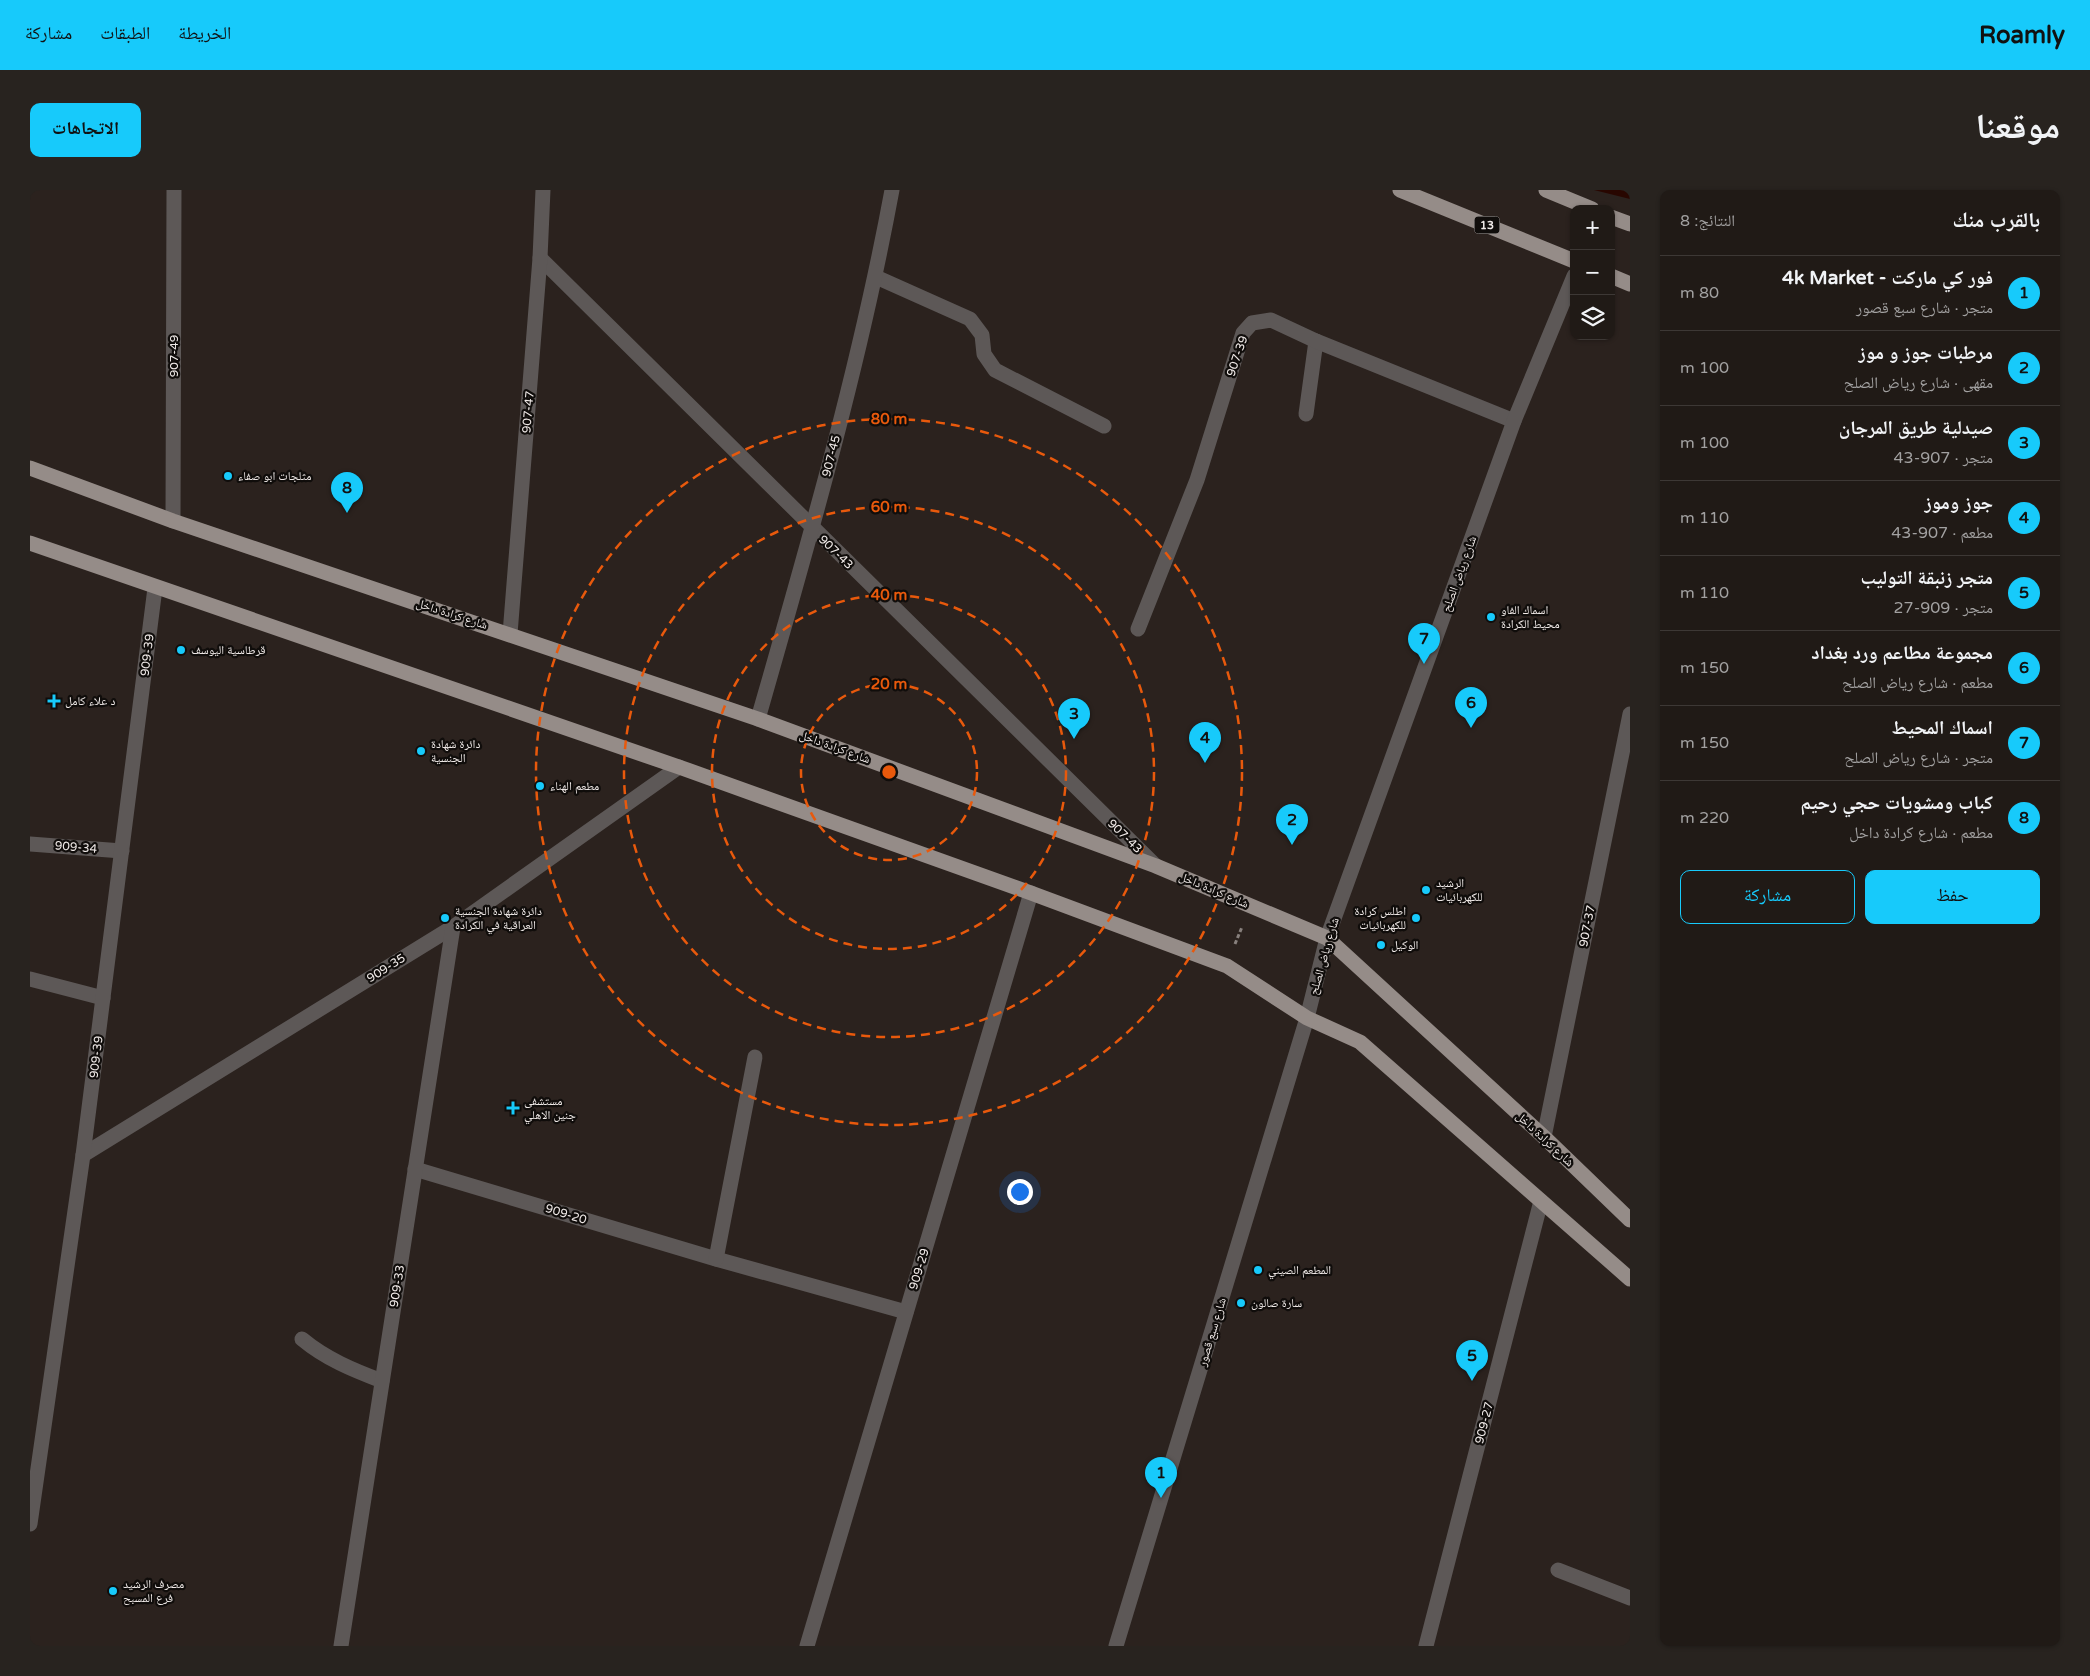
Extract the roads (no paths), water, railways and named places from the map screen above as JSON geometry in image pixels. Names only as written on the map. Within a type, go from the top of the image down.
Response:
[{"type":"main road","name":"13","points":[[1400,190],[1570,258]]},
{"type":"main road","points":[[1546,190],[1582,205]]},
{"type":"main road","points":[[1615,218],[1630,224]]},
{"type":"main road","points":[[1615,278],[1630,284]]},
{"type":"main road","name":"شارع كرادة داخل","points":[[30,468],[173,521],[758,718],[1156,866],[1327,938],[1544,1137],[1630,1220]]},
{"type":"main road","points":[[30,544],[679,767],[1032,893],[1227,966],[1307,1018],[1360,1042],[1630,1279]]},
{"type":"street","name":"907-49","points":[[173,521],[174,190]]},
{"type":"street","name":"907-47","points":[[510,634],[540,258],[543,190]]},
{"type":"street","name":"907-45","points":[[758,718],[813,529],[876,277],[892,190]]},
{"type":"street","name":"907-43","points":[[540,258],[1156,866]]},
{"type":"street","points":[[876,277],[970,320],[982,335],[984,354],[995,370],[1104,426]]},
{"type":"street","name":"شارع رياض الصلح","points":[[1307,1018],[1327,938],[1514,421],[1570,286]]},
{"type":"street","name":"907-39","points":[[1138,629],[1197,480],[1243,333],[1252,323],[1271,320],[1316,341],[1514,421]]},
{"type":"street","points":[[1306,414],[1316,341]]},
{"type":"street","name":"909-39","points":[[30,1524],[84,1156],[155,588]]},
{"type":"street","name":"907-37","points":[[1544,1137],[1630,714]]},
{"type":"street","name":"909-35","points":[[84,1156],[453,927],[679,767]]},
{"type":"street","name":"909-34","points":[[30,844],[122,851]]},
{"type":"street","name":"909-29","points":[[807,1646],[1032,893]]},
{"type":"street","name":"909-33","points":[[341,1646],[453,927]]},
{"type":"street","points":[[30,979],[104,998]]},
{"type":"street","name":"شارع سبع قصور","points":[[1116,1646],[1307,1018]]},
{"type":"street","points":[[716,1259],[755,1057]]},
{"type":"street","name":"909-20","points":[[415,1169],[716,1259],[906,1312]]},
{"type":"street","name":"909-27","points":[[1426,1646],[1541,1201]]},
{"type":"street","points":[[302,1339],[336,1362],[382,1380]]},
{"type":"street","points":[[1558,1570],[1630,1598]]},
{"type":"place","name":"مثلجات ابو صفاء","points":[[228,476]]},
{"type":"place","name":"كباب ومشويات حجي رحيم","points":[[347,513]]},
{"type":"place","name":"اسماك الفاو محيط الكرادة","points":[[1491,617]]},
{"type":"place","name":"قرطاسية اليوسف","points":[[181,650]]},
{"type":"place","name":"اسماك المحيط","points":[[1424,664]]},
{"type":"place","name":"د علاء كامل","points":[[54,701]]},
{"type":"place","name":"مجموعة مطاعم ورد بغداد","points":[[1471,728]]},
{"type":"place","name":"صيدلية طريق المرجان","points":[[1074,739]]},
{"type":"place","name":"دائرة شهادة الجنسية","points":[[421,751]]},
{"type":"place","name":"جوز وموز","points":[[1205,763]]},
{"type":"place","name":"مطعم الهناء","points":[[540,786]]},
{"type":"place","name":"مرطبات جوز و موز","points":[[1292,845]]},
{"type":"place","name":"الرشيد للكهربائيات","points":[[1426,890]]},
{"type":"place","name":"دائرة شهادة الجنسية العراقية في الكرادة","points":[[445,918]]},
{"type":"place","name":"اطلس كرادة للكهربائيات","points":[[1416,918]]},
{"type":"place","name":"الوكيل","points":[[1381,945]]},
{"type":"place","name":"مستشفى جنين الاهلي","points":[[513,1108]]},
{"type":"place","name":"المطعم الصيني","points":[[1258,1270]]},
{"type":"place","name":"سارة صالون","points":[[1241,1303]]},
{"type":"place","name":"متجر زنبقة التوليب","points":[[1472,1381]]},
{"type":"place","name":"فور كي ماركت - 4k Market","points":[[1161,1498]]},
{"type":"place","name":"مصرف الرشيد فرع المسبح","points":[[113,1591]]}]
